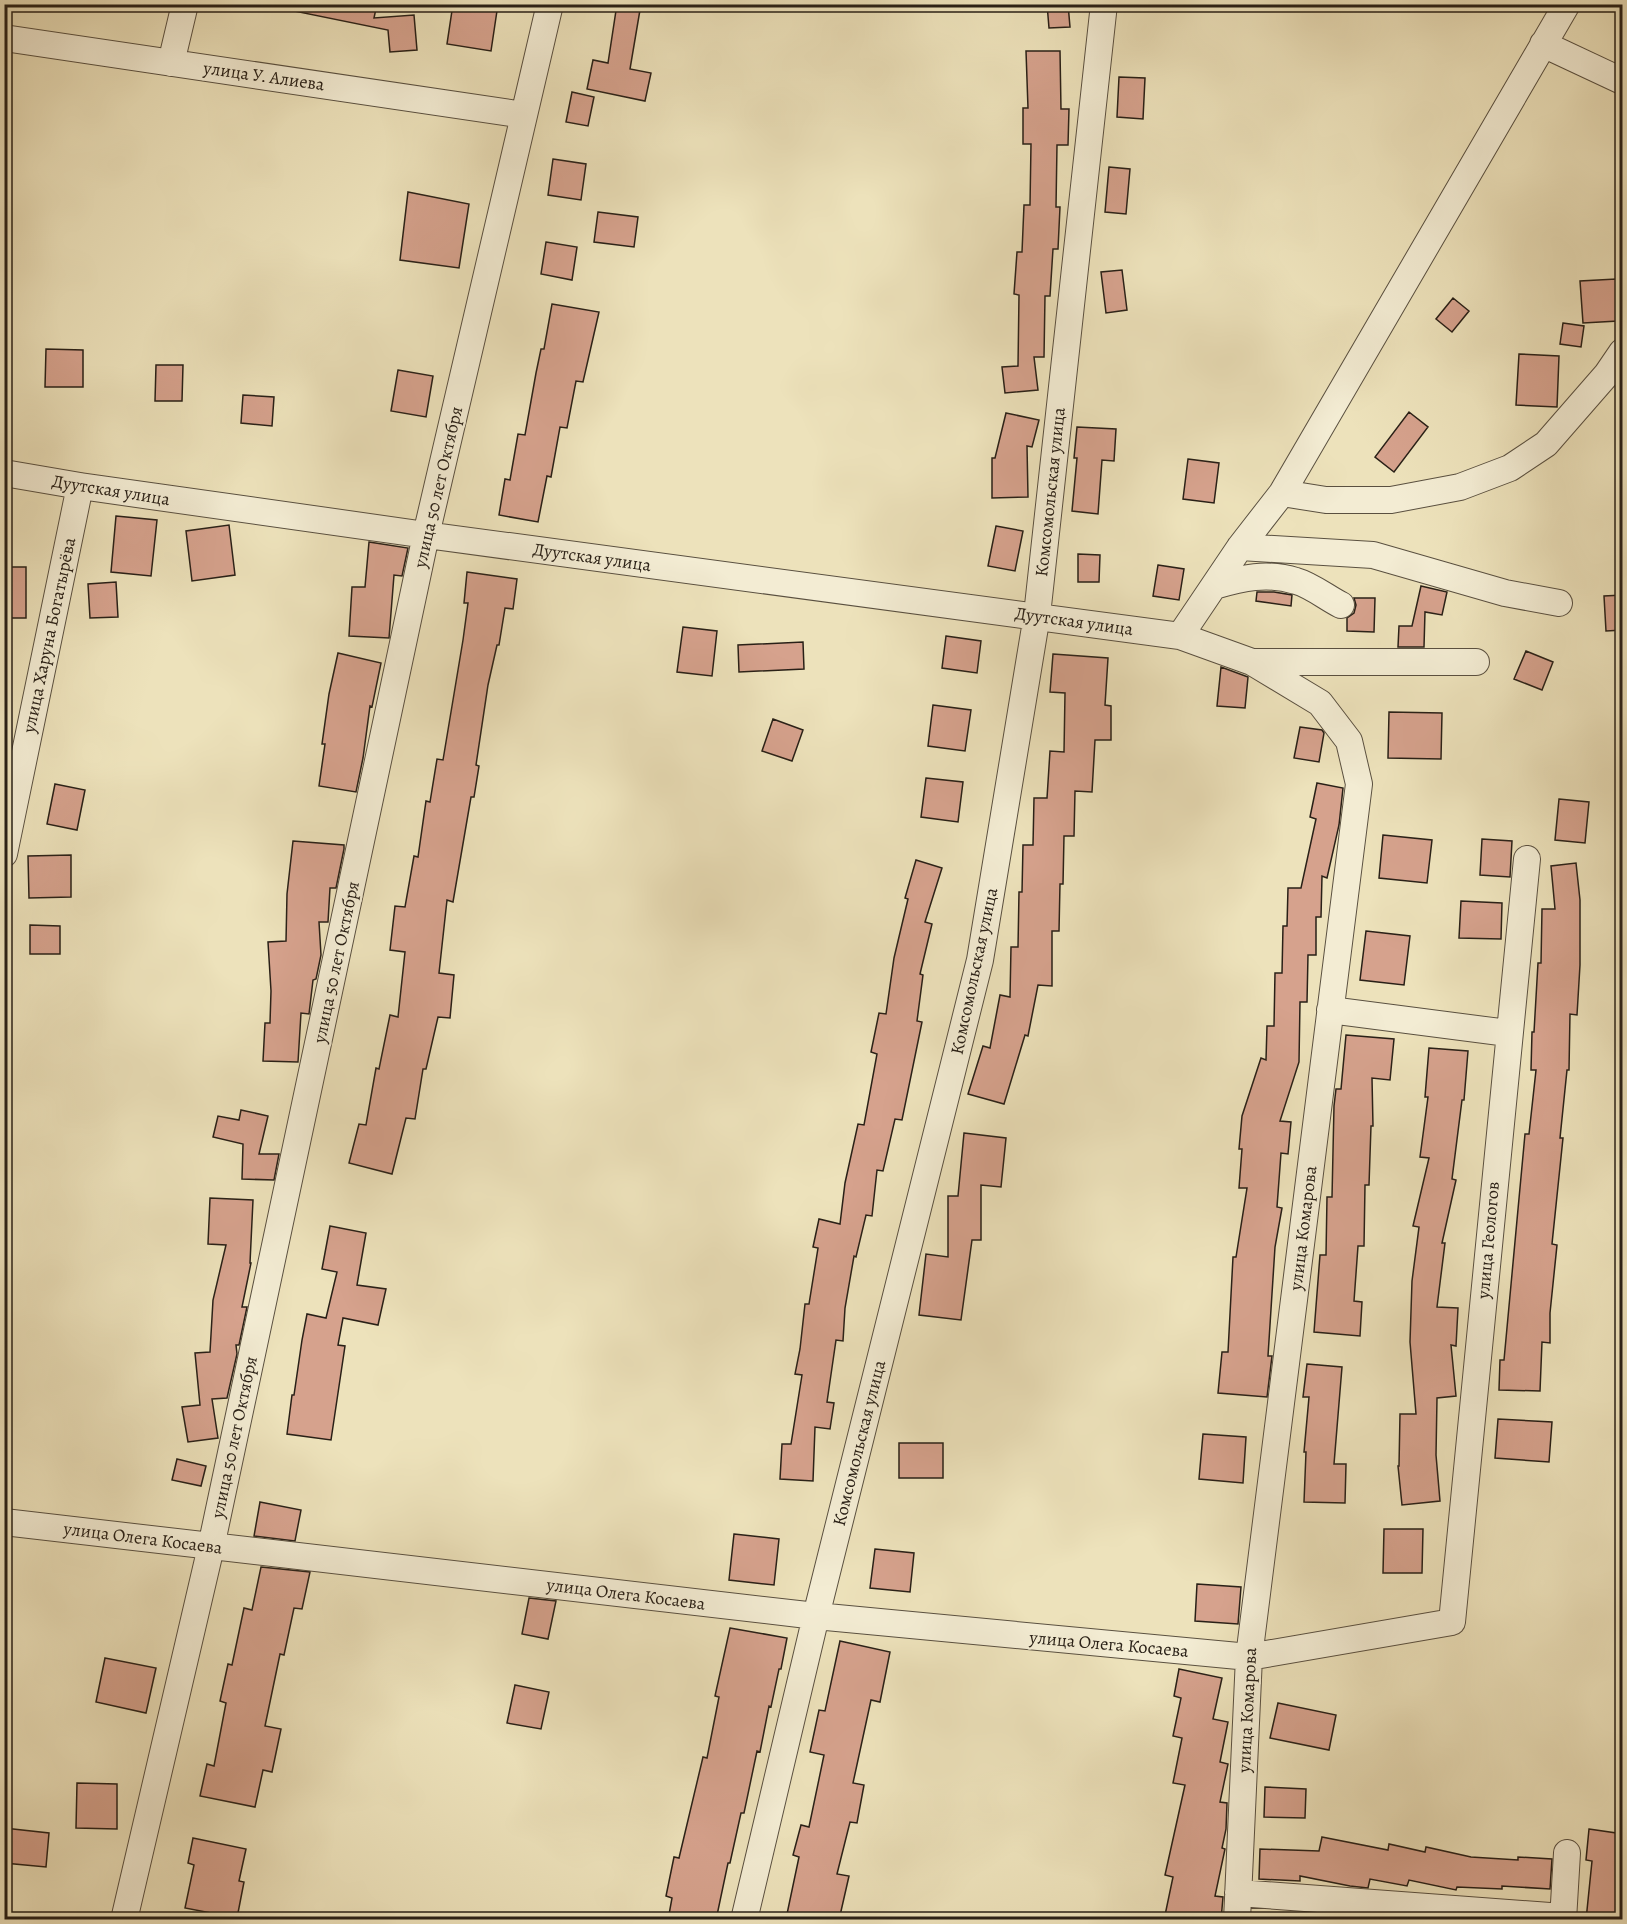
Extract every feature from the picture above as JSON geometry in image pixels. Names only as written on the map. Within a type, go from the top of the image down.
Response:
[{"type":"street","points":[[171,63],[185,4]]},
{"type":"street","name":"улица 50 лет Октября","points":[[124,1920],[211,1546],[426,535],[550,4]]},
{"type":"street","name":"Комсомольская улица","points":[[744,1920],[816,1616],[980,960],[1037,615],[1104,4]]},
{"type":"street","points":[[1180,636],[1240,547],[1282,493],[1567,4]]},
{"type":"street","name":"улица У. Алиева","points":[[4,38],[524,115]]},
{"type":"street","points":[[1543,44],[1623,81]]},
{"type":"street","points":[[1282,493],[1326,500],[1391,500],[1460,487],[1510,468],[1546,444],[1607,374],[1623,352]]},
{"type":"street","name":"Дуутская улица","points":[[4,473],[80,486],[426,535],[1037,615],[1180,636]]},
{"type":"street","name":"улица Харуна Богатырёва","points":[[4,854],[80,486]]},
{"type":"street","points":[[1240,547],[1373,555],[1504,593],[1559,603]]},
{"type":"street","points":[[1214,586],[1242,578],[1267,575],[1298,581],[1341,605]]},
{"type":"street","name":"улица Комарова","points":[[1180,636],[1252,662],[1320,703],[1349,741],[1359,784],[1249,1657],[1237,1920]]},
{"type":"street","points":[[1252,662],[1476,662]]},
{"type":"street","name":"улица Геологов","points":[[1452,1622],[1508,1033],[1527,859]]},
{"type":"street","points":[[1330,1010],[1508,1033]]},
{"type":"street","name":"улица Олега Косаева","points":[[4,1522],[816,1616],[1249,1657],[1452,1622]]},
{"type":"street","points":[[1238,1893],[1563,1918],[1567,1853]]},
{"type":"building","points":[[295,4],[377,4],[374,18],[414,15],[417,50],[390,52],[388,30],[294,11]]},
{"type":"building","points":[[453,4],[498,4],[491,51],[447,44]]},
{"type":"building","points":[[617,4],[641,4],[630,69],[651,73],[645,101],[587,89],[593,60],[608,63]]},
{"type":"building","points":[[1047,4],[1068,4],[1070,27],[1049,28]]},
{"type":"building","points":[[1026,51],[1060,51],[1061,109],[1069,109],[1068,145],[1057,145],[1056,207],[1060,207],[1058,249],[1053,249],[1050,296],[1045,296],[1044,357],[1034,357],[1038,390],[1005,393],[1002,367],[1018,366],[1019,295],[1014,294],[1017,252],[1022,252],[1024,205],[1030,205],[1031,144],[1023,144],[1023,108],[1028,108]]},
{"type":"building","points":[[1119,77],[1145,78],[1143,119],[1117,117]]},
{"type":"building","points":[[572,92],[594,97],[588,126],[566,122]]},
{"type":"building","points":[[553,159],[586,164],[581,200],[548,195]]},
{"type":"building","points":[[1109,167],[1130,169],[1126,214],[1105,212]]},
{"type":"building","points":[[408,192],[469,204],[459,268],[400,260]]},
{"type":"building","points":[[598,212],[638,217],[634,247],[594,242]]},
{"type":"building","points":[[546,242],[577,247],[572,280],[541,274]]},
{"type":"building","points":[[1122,270],[1127,310],[1106,313],[1101,272]]},
{"type":"building","points":[[1616,279],[1618,321],[1583,323],[1580,281]]},
{"type":"building","points":[[1453,298],[1469,311],[1452,332],[1436,319]]},
{"type":"building","points":[[552,304],[599,312],[583,382],[576,381],[567,428],[560,427],[551,477],[547,476],[538,522],[499,515],[505,479],[510,480],[518,434],[525,435]]},
{"type":"building","points":[[1563,323],[1584,326],[1581,347],[1560,344]]},
{"type":"building","points":[[46,349],[83,350],[83,387],[45,387]]},
{"type":"building","points":[[1519,354],[1559,356],[1557,407],[1516,405]]},
{"type":"building","points":[[156,365],[183,365],[182,401],[155,401]]},
{"type":"building","points":[[398,370],[433,376],[426,417],[391,411]]},
{"type":"building","points":[[243,395],[274,397],[272,426],[241,423]]},
{"type":"building","points":[[1409,412],[1428,427],[1394,472],[1375,457]]},
{"type":"building","points":[[1006,413],[1039,420],[1032,447],[1027,446],[1028,497],[992,498],[992,458],[995,458]]},
{"type":"building","points":[[1077,427],[1116,429],[1114,461],[1102,460],[1098,514],[1072,511],[1077,458],[1074,458]]},
{"type":"building","points":[[1188,459],[1219,463],[1214,503],[1183,499]]},
{"type":"building","points":[[116,516],[157,520],[151,576],[111,572]]},
{"type":"building","points":[[229,525],[235,575],[192,581],[186,531]]},
{"type":"building","points":[[996,526],[1023,531],[1015,571],[988,566]]},
{"type":"building","points":[[369,542],[408,548],[402,576],[394,575],[389,638],[349,636],[352,587],[365,587]]},
{"type":"building","points":[[1078,554],[1100,555],[1099,582],[1078,582]]},
{"type":"building","points":[[1158,565],[1184,569],[1179,600],[1153,596]]},
{"type":"building","points":[[4,567],[26,567],[26,618],[4,618]]},
{"type":"building","points":[[467,572],[517,579],[513,609],[505,608],[499,645],[497,645],[488,685],[476,765],[479,766],[474,797],[471,797],[453,902],[447,900],[439,973],[454,975],[450,1018],[438,1017],[426,1069],[423,1069],[415,1119],[406,1118],[392,1174],[349,1163],[359,1124],[366,1125],[376,1068],[379,1069],[390,1015],[398,1017],[405,952],[390,950],[395,906],[405,907],[414,856],[418,857],[426,801],[430,802],[437,759],[443,760],[468,603],[464,603]]},
{"type":"building","points":[[116,582],[118,617],[90,618],[88,584]]},
{"type":"building","points":[[1421,586],[1447,592],[1442,615],[1425,612],[1424,647],[1398,647],[1399,626],[1412,626]]},
{"type":"building","points":[[1257,592],[1292,595],[1291,606],[1256,601]]},
{"type":"building","points":[[1623,595],[1623,630],[1606,631],[1604,596]]},
{"type":"building","points":[[1354,598],[1375,598],[1374,632],[1347,631],[1347,618],[1354,613],[1356,605]]},
{"type":"building","points":[[683,627],[717,631],[712,676],[677,672]]},
{"type":"building","points":[[946,636],[981,641],[977,673],[942,668]]},
{"type":"building","points":[[803,642],[804,669],[739,672],[738,645]]},
{"type":"building","points":[[1526,651],[1553,662],[1542,690],[1514,679]]},
{"type":"building","points":[[338,653],[381,663],[372,707],[370,706],[356,792],[319,786],[329,694]]},
{"type":"building","points":[[1053,654],[1108,658],[1105,705],[1111,706],[1111,740],[1095,740],[1092,792],[1075,791],[1074,836],[1064,836],[1059,931],[1052,931],[1052,986],[1038,985],[1028,1036],[1025,1035],[1004,1104],[968,1094],[983,1046],[990,1048],[1000,995],[1010,997],[1011,947],[1018,947],[1023,845],[1033,845],[1034,798],[1047,798],[1050,751],[1064,752],[1065,693],[1050,692]]},
{"type":"building","points":[[1221,667],[1248,677],[1245,708],[1217,706]]},
{"type":"building","points":[[933,705],[971,710],[965,751],[928,746]]},
{"type":"building","points":[[1389,712],[1442,713],[1441,759],[1388,758]]},
{"type":"building","points":[[773,719],[803,730],[792,761],[762,751]]},
{"type":"building","points":[[1300,727],[1322,730],[1324,733],[1319,762],[1294,758]]},
{"type":"building","points":[[926,778],[963,782],[958,822],[921,817]]},
{"type":"building","points":[[1317,783],[1343,788],[1339,825],[1327,878],[1322,876],[1321,917],[1316,917],[1316,955],[1308,955],[1307,1002],[1300,1002],[1299,1062],[1280,1121],[1291,1122],[1288,1154],[1281,1153],[1277,1207],[1282,1208],[1275,1247],[1268,1356],[1272,1356],[1267,1397],[1218,1393],[1222,1352],[1228,1352],[1233,1257],[1236,1257],[1247,1188],[1239,1188],[1242,1116],[1261,1058],[1266,1060],[1267,1026],[1274,1026],[1275,973],[1282,973],[1283,926],[1287,926],[1288,888],[1301,888],[1316,819],[1310,817]]},
{"type":"building","points":[[55,784],[85,790],[77,830],[47,824]]},
{"type":"building","points":[[1559,799],[1589,802],[1585,843],[1555,840]]},
{"type":"building","points":[[1383,835],[1432,840],[1427,883],[1379,878]]},
{"type":"building","points":[[1482,839],[1512,841],[1510,877],[1480,875]]},
{"type":"building","points":[[293,841],[344,845],[344,849],[336,888],[330,888],[328,922],[319,922],[321,955],[316,979],[313,980],[309,1014],[301,1013],[298,1062],[263,1061],[265,1023],[270,1023],[268,942],[286,941],[287,894]]},
{"type":"building","points":[[71,855],[71,897],[29,898],[28,856]]},
{"type":"building","points":[[916,860],[942,868],[925,922],[932,924],[920,974],[923,975],[917,1021],[922,1022],[902,1120],[895,1119],[883,1171],[877,1170],[872,1216],[866,1215],[856,1257],[854,1256],[845,1308],[843,1341],[836,1340],[827,1402],[834,1403],[830,1429],[815,1427],[813,1481],[780,1479],[782,1444],[791,1444],[802,1375],[795,1374],[805,1304],[809,1304],[818,1248],[813,1247],[819,1219],[840,1224],[845,1183],[858,1124],[864,1125],[877,1054],[871,1052],[879,1013],[886,1014],[894,958],[908,899],[905,898]]},
{"type":"building","points":[[1576,863],[1580,900],[1580,965],[1577,1015],[1570,1014],[1569,1070],[1567,1070],[1560,1138],[1563,1138],[1552,1244],[1557,1245],[1550,1313],[1550,1343],[1542,1342],[1540,1391],[1499,1390],[1500,1360],[1504,1360],[1525,1134],[1529,1134],[1536,1070],[1531,1070],[1532,1032],[1534,1032],[1538,963],[1541,963],[1542,909],[1555,909],[1551,866]]},
{"type":"building","points":[[1461,901],[1502,903],[1501,939],[1459,938]]},
{"type":"building","points":[[30,925],[60,926],[60,954],[30,954]]},
{"type":"building","points":[[1366,931],[1410,936],[1404,985],[1360,980]]},
{"type":"building","points":[[1346,1035],[1394,1039],[1390,1080],[1372,1078],[1373,1126],[1371,1126],[1369,1185],[1365,1185],[1364,1246],[1358,1246],[1354,1301],[1362,1302],[1360,1336],[1314,1332],[1320,1255],[1326,1255],[1327,1197],[1332,1197],[1334,1106],[1336,1089],[1341,1089]]},
{"type":"building","points":[[1429,1048],[1468,1051],[1464,1100],[1462,1100],[1452,1179],[1456,1180],[1442,1243],[1445,1243],[1437,1307],[1458,1308],[1456,1346],[1451,1345],[1456,1396],[1437,1398],[1436,1455],[1440,1501],[1402,1505],[1398,1466],[1400,1414],[1416,1414],[1410,1342],[1412,1281],[1419,1227],[1413,1226],[1429,1158],[1420,1157],[1428,1097],[1425,1097]]},
{"type":"building","points":[[241,1110],[268,1116],[259,1154],[279,1154],[274,1180],[242,1179],[243,1144],[213,1137],[218,1116],[239,1120]]},
{"type":"building","points":[[964,1133],[1006,1138],[1001,1187],[981,1185],[981,1240],[972,1240],[961,1320],[919,1315],[926,1254],[948,1257],[948,1196],[958,1196]]},
{"type":"building","points":[[210,1198],[253,1200],[251,1263],[242,1307],[247,1307],[239,1345],[236,1345],[237,1354],[227,1398],[212,1399],[218,1438],[188,1442],[182,1407],[200,1405],[195,1353],[210,1352],[213,1300],[226,1245],[208,1244]]},
{"type":"building","points":[[330,1226],[366,1233],[357,1285],[386,1289],[378,1325],[343,1318],[338,1345],[345,1346],[331,1440],[287,1434],[307,1314],[326,1318],[337,1272],[322,1269]]},
{"type":"building","points":[[1307,1364],[1342,1367],[1334,1464],[1346,1464],[1345,1503],[1304,1502],[1306,1452],[1304,1452],[1309,1397],[1303,1397]]},
{"type":"building","points":[[1498,1419],[1552,1422],[1549,1462],[1495,1458]]},
{"type":"building","points":[[1203,1434],[1246,1437],[1243,1483],[1199,1479]]},
{"type":"building","points":[[899,1443],[943,1443],[943,1478],[899,1478]]},
{"type":"building","points":[[177,1459],[206,1466],[201,1486],[172,1480]]},
{"type":"building","points":[[260,1502],[301,1510],[295,1541],[254,1536]]},
{"type":"building","points":[[1384,1529],[1423,1529],[1422,1573],[1383,1573]]},
{"type":"building","points":[[734,1534],[779,1539],[774,1585],[729,1580]]},
{"type":"building","points":[[875,1549],[914,1553],[910,1592],[870,1588]]},
{"type":"building","points":[[261,1567],[310,1572],[302,1609],[294,1608],[284,1655],[280,1654],[265,1726],[281,1729],[272,1772],[263,1770],[255,1807],[200,1796],[207,1764],[214,1766],[226,1703],[220,1701],[228,1664],[232,1665],[244,1608],[252,1610]]},
{"type":"building","points":[[1197,1584],[1241,1587],[1238,1624],[1195,1621]]},
{"type":"building","points":[[529,1598],[556,1601],[548,1639],[522,1634]]},
{"type":"building","points":[[730,1628],[787,1638],[781,1669],[779,1669],[771,1707],[769,1706],[760,1752],[757,1751],[744,1813],[741,1813],[716,1920],[668,1920],[672,1898],[666,1896],[674,1857],[679,1858],[703,1757],[707,1758],[719,1697],[715,1696]]},
{"type":"building","points":[[840,1641],[890,1652],[880,1702],[871,1700],[853,1783],[864,1785],[857,1823],[850,1822],[837,1874],[849,1876],[839,1920],[814,1920],[787,1914],[799,1857],[793,1855],[801,1825],[809,1827],[824,1755],[810,1752],[819,1710],[825,1711]]},
{"type":"building","points":[[105,1658],[156,1668],[146,1713],[96,1702]]},
{"type":"building","points":[[1179,1669],[1222,1678],[1213,1719],[1228,1722],[1220,1762],[1228,1764],[1220,1802],[1227,1803],[1226,1829],[1222,1848],[1225,1849],[1215,1896],[1223,1897],[1221,1920],[1164,1920],[1173,1877],[1165,1875],[1185,1785],[1173,1783],[1182,1738],[1173,1736],[1181,1698],[1174,1696]]},
{"type":"building","points":[[515,1685],[549,1692],[541,1729],[507,1723]]},
{"type":"building","points":[[1278,1703],[1336,1715],[1329,1750],[1270,1738]]},
{"type":"building","points":[[77,1783],[117,1784],[117,1829],[76,1828]]},
{"type":"building","points":[[1265,1787],[1306,1789],[1305,1818],[1264,1817]]},
{"type":"building","points":[[4,1828],[49,1833],[46,1867],[4,1863]]},
{"type":"building","points":[[1589,1829],[1623,1834],[1623,1920],[1586,1920],[1592,1861],[1586,1860]]},
{"type":"building","points":[[1322,1837],[1388,1850],[1389,1844],[1425,1852],[1426,1847],[1471,1857],[1518,1860],[1518,1857],[1552,1859],[1550,1889],[1502,1886],[1502,1889],[1457,1887],[1456,1890],[1409,1880],[1407,1886],[1370,1879],[1368,1888],[1300,1876],[1300,1881],[1259,1879],[1260,1849],[1319,1851]]},
{"type":"building","points":[[193,1838],[246,1849],[239,1881],[244,1882],[237,1918],[185,1908],[194,1865],[188,1863]]}]
